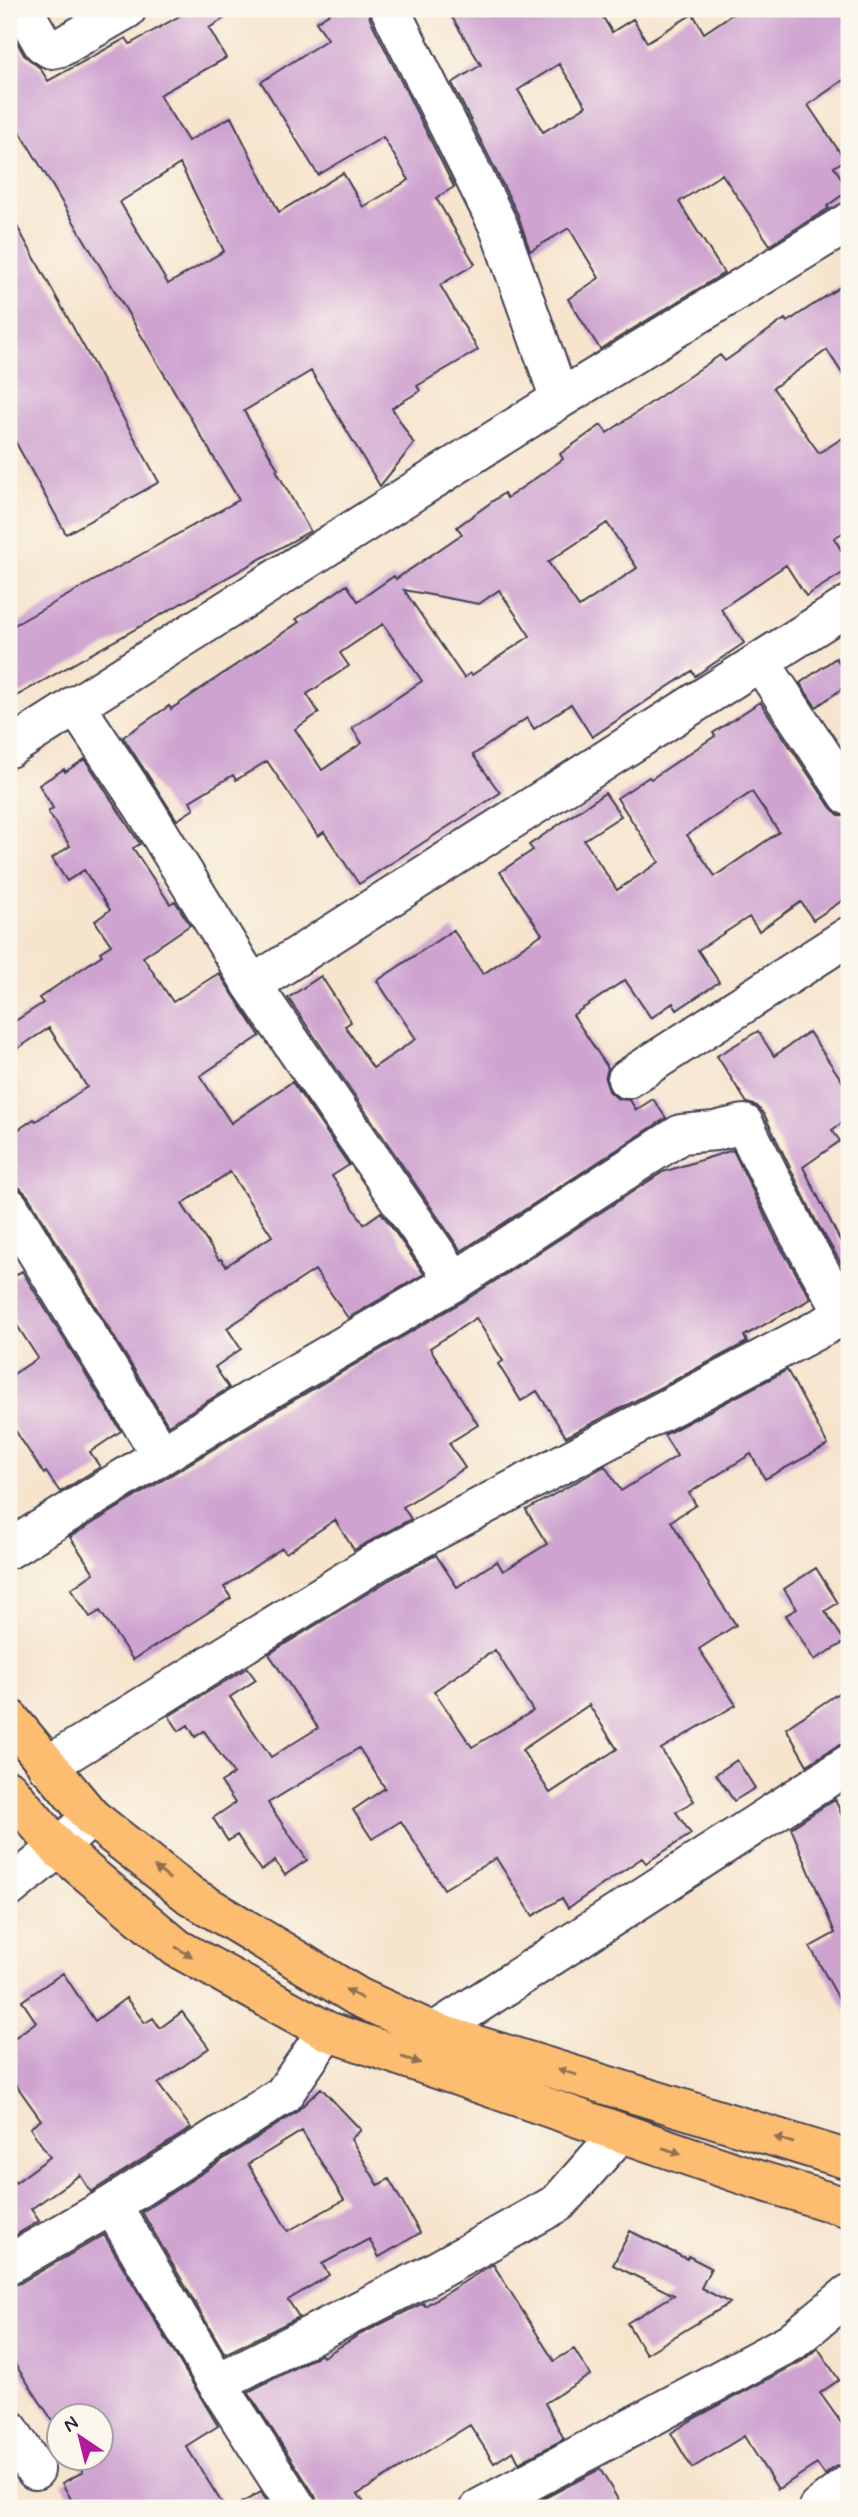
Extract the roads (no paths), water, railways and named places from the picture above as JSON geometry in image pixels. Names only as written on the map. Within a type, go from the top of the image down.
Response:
[{"type":"main road","points":[[9,1718],[91,1817],[191,1896],[358,1997],[434,2032],[849,2160]]},
{"type":"main road","points":[[9,1790],[58,1848],[177,1948],[327,2031],[752,2178],[849,2208]]},
{"type":"street","points":[[23,9],[43,44],[51,49],[61,47],[127,9]]},
{"type":"street","points":[[390,9],[498,225],[560,399]]},
{"type":"street","points":[[9,748],[560,399],[849,222]]},
{"type":"street","points":[[252,985],[849,605]]},
{"type":"street","points":[[761,663],[849,796]]},
{"type":"street","points":[[75,705],[144,808],[252,985],[455,1281]]},
{"type":"street","points":[[627,1079],[849,936]]},
{"type":"street","points":[[9,1549],[160,1455],[455,1281],[681,1134],[716,1131],[744,1124],[797,1231],[847,1318],[379,1561],[47,1766]]},
{"type":"street","points":[[9,1207],[160,1455]]},
{"type":"street","points":[[434,2032],[849,1764]]},
{"type":"street","points":[[9,1888],[91,1817]]},
{"type":"street","points":[[9,2264],[112,2205],[283,2095],[327,2031]]},
{"type":"street","points":[[218,2383],[427,2276],[558,2203],[620,2133]]},
{"type":"street","points":[[112,2205],[218,2383],[297,2508]]},
{"type":"street","points":[[480,2508],[791,2342],[849,2294]]},
{"type":"street","points":[[9,2429],[35,2470]]},
{"type":"street","points":[[818,2508],[849,2484]]}]
